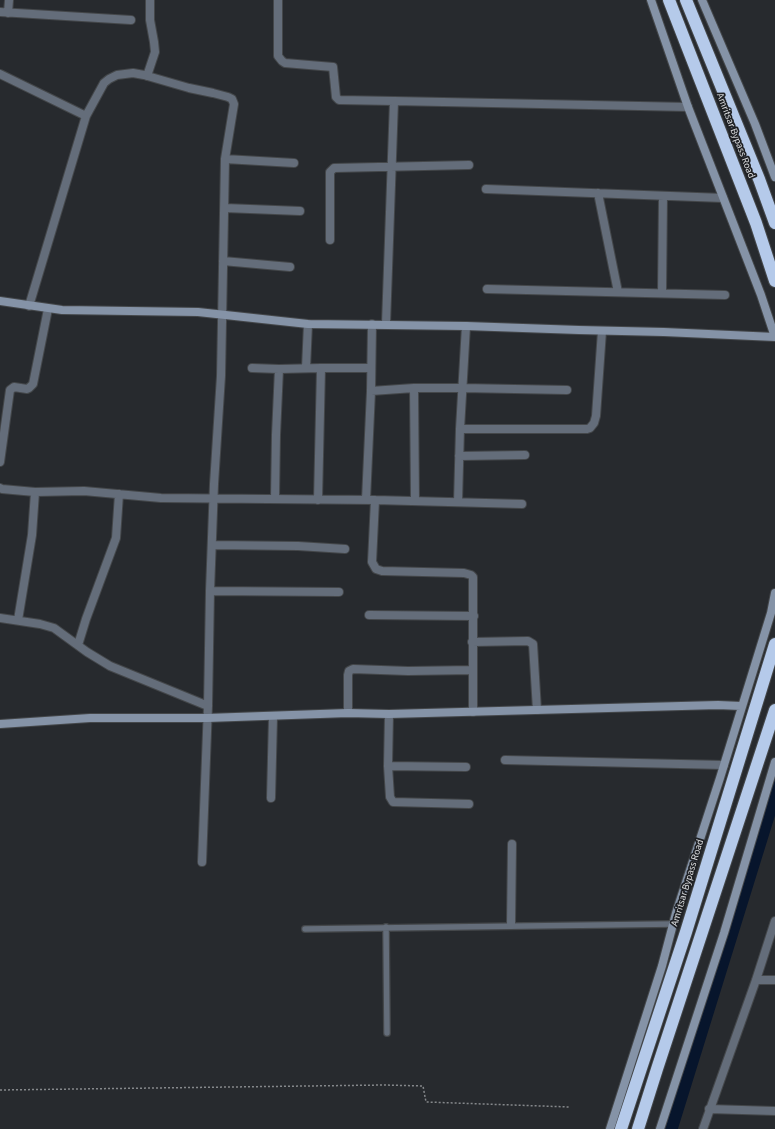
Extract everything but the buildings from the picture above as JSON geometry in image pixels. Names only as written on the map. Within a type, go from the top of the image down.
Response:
[{"type":"highway","name":"Amritsar Bypass Road","points":[[669,0],[756,223],[775,281]]},
{"type":"highway","name":"Amritsar Bypass Road","points":[[686,0],[759,179],[775,223]]},
{"type":"highway","name":"Amritsar Bypass Road","points":[[621,1129],[690,917],[775,644]]},
{"type":"highway","points":[[638,1129],[775,710]]},
{"type":"street","points":[[9,0],[4,12],[131,20]]},
{"type":"street","points":[[148,76],[155,52],[150,20],[150,0]]},
{"type":"street","points":[[278,0],[278,56],[284,63],[333,67],[336,98],[339,100],[688,107]]},
{"type":"street","points":[[0,301],[48,309],[198,312],[308,324],[466,326],[775,337],[761,295],[688,107],[651,0]]},
{"type":"street","points":[[702,0],[755,124],[775,176]]},
{"type":"street","points":[[29,306],[86,116],[104,83],[109,78],[133,73],[228,97],[232,100],[234,104],[225,159],[220,376],[210,591],[208,706],[202,862]]},
{"type":"street","points":[[0,74],[86,116]]},
{"type":"street","points":[[386,324],[394,101]]},
{"type":"street","points":[[225,159],[294,163]]},
{"type":"street","points":[[330,240],[330,176],[332,169],[469,165]]},
{"type":"street","points":[[486,189],[724,198]]},
{"type":"street","points":[[598,193],[618,292]]},
{"type":"street","points":[[662,294],[663,196]]},
{"type":"street","points":[[225,208],[300,211]]},
{"type":"street","points":[[223,261],[290,267]]},
{"type":"street","points":[[487,289],[725,295]]},
{"type":"street","points":[[0,462],[10,390],[14,387],[29,388],[33,384],[48,309]]},
{"type":"street","points":[[306,368],[308,324]]},
{"type":"street","points":[[366,500],[371,391],[372,324]]},
{"type":"street","points":[[458,502],[460,429],[466,326]]},
{"type":"street","points":[[460,429],[590,428],[594,423],[596,416],[602,331]]},
{"type":"street","points":[[252,368],[371,368]]},
{"type":"street","points":[[318,500],[321,368]]},
{"type":"street","points":[[275,499],[279,369]]},
{"type":"street","points":[[371,391],[414,388],[567,390]]},
{"type":"street","points":[[414,388],[415,501]]},
{"type":"street","points":[[459,456],[525,455]]},
{"type":"street","points":[[0,488],[35,492],[84,491],[161,498],[375,500],[522,504]]},
{"type":"street","points":[[18,620],[32,536],[35,492]]},
{"type":"street","points":[[78,645],[116,538],[119,494]]},
{"type":"street","points":[[375,500],[372,562],[376,569],[464,573],[473,577],[473,712]]},
{"type":"street","points":[[212,545],[298,546],[345,549]]},
{"type":"street","points":[[210,591],[339,592]]},
{"type":"street","points":[[610,1129],[771,612],[775,593]]},
{"type":"street","points":[[369,615],[474,616]]},
{"type":"street","points":[[0,618],[40,624],[54,628],[110,666],[208,706]]},
{"type":"street","points":[[472,642],[528,641],[533,644],[536,710]]},
{"type":"street","points":[[348,713],[348,675],[349,671],[353,669],[408,671],[473,670]]},
{"type":"street","points":[[0,724],[90,718],[273,717],[348,713],[389,714],[718,705],[741,706]]},
{"type":"street","points":[[389,714],[388,766],[390,797],[393,802],[469,804]]},
{"type":"street","points":[[271,798],[273,717]]},
{"type":"street","points":[[505,760],[724,764]]},
{"type":"street","points":[[660,1129],[724,933],[775,762]]},
{"type":"street","points":[[388,766],[466,767]]},
{"type":"street","points":[[511,925],[512,844]]},
{"type":"street","points":[[703,1129],[756,980],[775,921]]},
{"type":"street","points":[[756,980],[775,980]]},
{"type":"street","points":[[709,1109],[775,1111]]},
{"type":"lane","points":[[305,929],[511,925],[673,924]]},
{"type":"lane","points":[[386,927],[387,1033]]},
{"type":"path","points":[[0,1090],[384,1085],[423,1086],[426,1102],[570,1107]]},
{"type":"waterway","points":[[669,1129],[775,787]]}]
